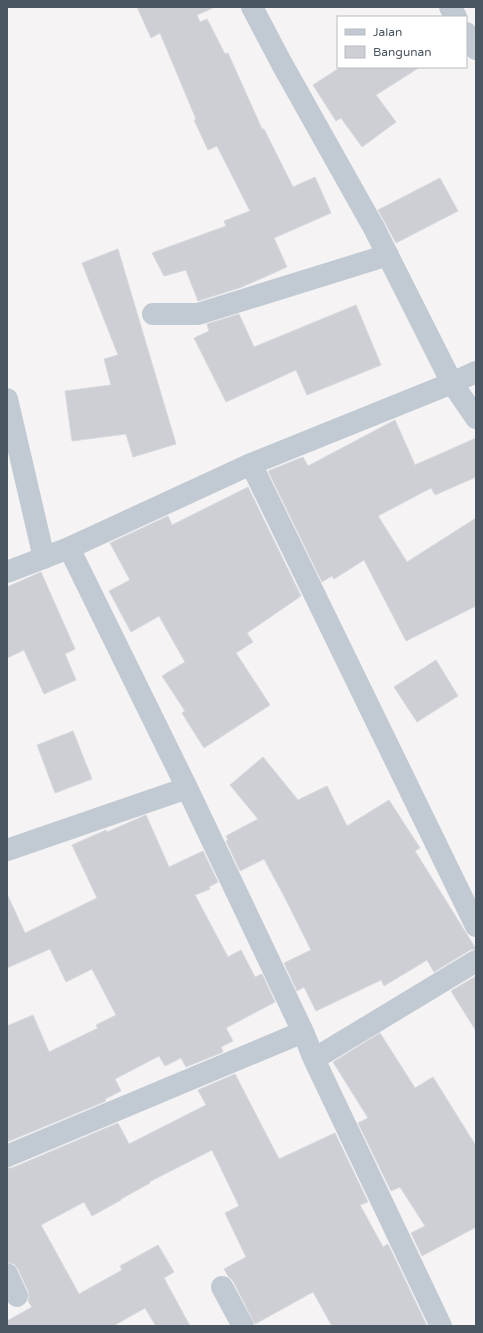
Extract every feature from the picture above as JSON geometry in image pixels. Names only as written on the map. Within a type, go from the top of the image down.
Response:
[{"type":"street","points":[[252,7],[282,64],[374,228],[452,384],[476,418]]},
{"type":"street","points":[[450,7],[455,16]]},
{"type":"street","points":[[467,35],[476,49]]},
{"type":"street","points":[[153,314],[198,314],[388,255]]},
{"type":"street","points":[[7,572],[69,548],[251,464],[452,384],[476,372]]},
{"type":"street","points":[[7,399],[44,558]]},
{"type":"street","points":[[251,464],[476,926]]},
{"type":"street","points":[[69,548],[187,788],[441,1326]]},
{"type":"street","points":[[7,850],[187,788]]},
{"type":"street","points":[[314,1059],[476,961]]},
{"type":"street","points":[[7,1156],[303,1032]]},
{"type":"street","points":[[7,1274],[17,1296]]},
{"type":"street","points":[[222,1287],[243,1326]]},
{"type":"building","points":[[137,7],[215,7],[197,15],[200,22],[207,19],[225,54],[228,53],[262,129],[264,129],[293,187],[315,177],[331,213],[274,238],[287,267],[242,287],[198,301],[186,270],[164,276],[152,253],[226,226],[224,221],[250,211],[217,146],[208,150],[194,120],[196,119],[160,33],[151,38]]},
{"type":"building","points":[[339,68],[418,68],[376,95],[396,122],[362,147],[341,118],[336,121],[313,85]]},
{"type":"building","points":[[440,178],[458,211],[396,243],[378,210]]},
{"type":"building","points":[[118,249],[176,444],[133,457],[126,434],[72,441],[65,391],[111,385],[104,359],[118,355],[82,263]]},
{"type":"building","points":[[356,305],[381,365],[307,395],[296,370],[226,402],[194,338],[209,331],[207,324],[239,314],[254,347]]},
{"type":"building","points":[[395,420],[415,465],[476,438],[476,477],[435,495],[431,488],[378,516],[407,562],[476,518],[476,606],[406,641],[364,560],[334,579],[332,576],[322,582],[268,471],[303,457],[308,466]]},
{"type":"building","points":[[248,487],[301,596],[247,633],[253,642],[236,653],[270,705],[204,748],[182,713],[185,711],[162,676],[185,662],[159,616],[131,632],[109,591],[130,580],[110,543],[168,516],[172,525]]},
{"type":"building","points":[[41,572],[75,649],[65,654],[76,680],[44,694],[24,650],[7,658],[7,587]]},
{"type":"building","points":[[436,660],[458,696],[417,722],[394,687]]},
{"type":"building","points":[[73,731],[92,779],[55,793],[37,745]]},
{"type":"building","points":[[263,757],[298,800],[327,786],[347,826],[389,800],[420,848],[415,851],[476,949],[470,950],[434,972],[427,960],[384,986],[381,980],[316,1011],[304,987],[297,991],[284,963],[311,950],[284,896],[264,859],[240,871],[226,841],[228,840],[226,836],[258,819],[230,785]]},
{"type":"building","points":[[146,815],[169,867],[203,851],[218,882],[209,887],[210,889],[195,895],[228,957],[241,950],[255,977],[262,974],[275,1002],[226,1028],[233,1041],[221,1047],[223,1052],[186,1067],[181,1058],[165,1066],[159,1056],[115,1079],[121,1091],[105,1099],[106,1101],[7,1142],[7,1026],[33,1015],[49,1052],[98,1028],[96,1025],[116,1015],[92,969],[66,982],[50,949],[7,968],[7,894],[25,933],[97,898],[72,845]]},
{"type":"building","points":[[476,976],[476,1031],[451,991]]},
{"type":"building","points":[[380,1033],[415,1088],[433,1077],[476,1146],[476,1227],[422,1256],[411,1233],[425,1226],[400,1187],[391,1191],[358,1123],[368,1118],[333,1062]]},
{"type":"building","points":[[235,1074],[279,1159],[335,1133],[368,1202],[360,1205],[383,1247],[388,1244],[427,1326],[332,1326],[313,1292],[255,1324],[233,1281],[224,1269],[246,1257],[225,1213],[239,1206],[212,1150],[149,1182],[150,1183],[92,1216],[84,1202],[41,1225],[79,1294],[122,1270],[120,1266],[158,1245],[174,1272],[164,1278],[190,1326],[156,1326],[145,1308],[113,1326],[7,1326],[7,1321],[32,1307],[28,1301],[28,1291],[18,1269],[14,1264],[7,1262],[7,1168],[12,1168],[118,1123],[129,1144],[206,1105],[198,1090]]}]
